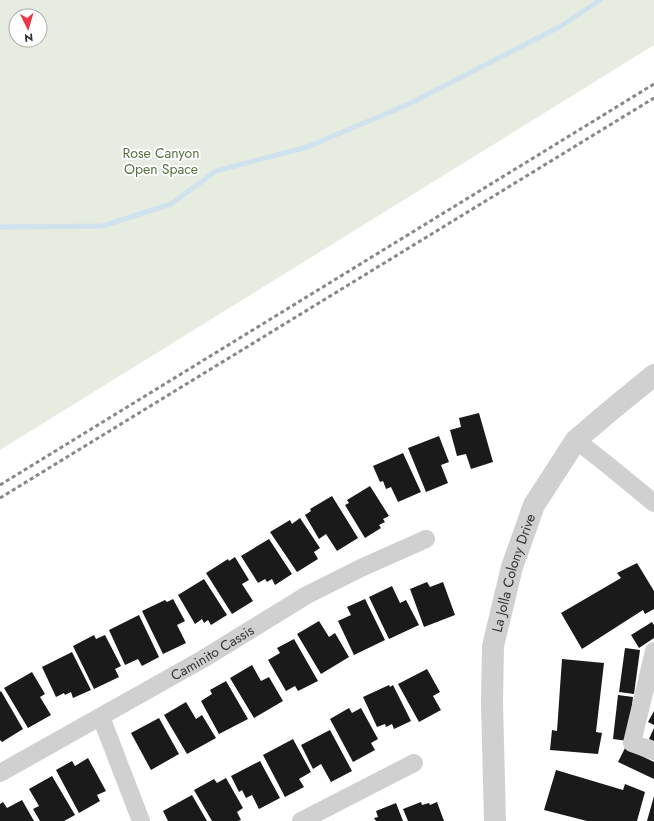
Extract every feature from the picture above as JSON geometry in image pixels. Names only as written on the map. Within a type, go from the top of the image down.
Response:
[{"type":"street","name":"La Jolla Colony Drive","points":[[495,821],[492,703],[493,646],[512,567],[534,505],[576,440],[610,410],[654,375]]},
{"type":"street","points":[[576,440],[654,503]]},
{"type":"street","name":"Caminito Cassis","points":[[0,773],[203,659],[307,595],[361,568],[426,539]]},
{"type":"street","points":[[654,651],[648,702],[632,742],[654,751]]},
{"type":"street","points":[[101,716],[141,821]]},
{"type":"street","points":[[301,821],[414,763]]},
{"type":"green space","name":"Rose Canyon Open Space","points":[[0,0],[654,0],[654,45],[0,450]]},
{"type":"building","points":[[479,413],[493,462],[471,469],[466,454],[457,456],[450,430],[461,427],[459,418]]},
{"type":"building","points":[[439,436],[449,462],[441,465],[448,483],[426,492],[408,448]]},
{"type":"building","points":[[403,453],[421,492],[398,502],[391,487],[386,489],[383,481],[380,482],[373,466]]},
{"type":"building","points":[[370,486],[389,516],[383,519],[385,522],[379,525],[381,528],[365,538],[345,505],[349,503],[347,500]]},
{"type":"building","points":[[332,496],[358,538],[337,551],[326,534],[319,539],[305,515],[311,511],[310,509]]},
{"type":"building","points":[[300,518],[320,548],[314,552],[318,559],[297,572],[270,532],[290,520],[292,524]]},
{"type":"building","points":[[269,539],[292,574],[275,585],[272,579],[267,582],[265,579],[258,583],[241,556]]},
{"type":"building","points":[[235,557],[249,580],[242,584],[253,601],[232,614],[206,573],[228,559],[229,561]]},
{"type":"building","points":[[637,563],[654,591],[654,609],[645,614],[643,610],[582,649],[561,613],[621,578],[617,573]]},
{"type":"building","points":[[204,579],[227,615],[211,625],[208,620],[204,623],[202,619],[195,624],[178,595]]},
{"type":"building","points":[[427,582],[430,587],[443,582],[455,615],[424,627],[410,589]]},
{"type":"building","points":[[392,586],[400,603],[406,600],[419,625],[389,639],[369,597]]},
{"type":"building","points":[[173,599],[185,621],[177,625],[186,643],[163,654],[142,611],[165,600],[167,602]]},
{"type":"building","points":[[365,599],[385,640],[354,655],[338,621],[351,615],[347,607]]},
{"type":"building","points":[[139,615],[159,657],[142,666],[138,659],[125,665],[109,630]]},
{"type":"building","points":[[319,621],[329,637],[335,633],[349,657],[321,674],[297,634]]},
{"type":"building","points":[[652,622],[654,625],[654,638],[639,648],[631,635]]},
{"type":"building","points":[[94,635],[96,639],[105,635],[121,666],[115,669],[119,677],[94,689],[73,646]]},
{"type":"building","points":[[294,639],[318,681],[298,691],[295,686],[286,691],[268,660],[280,653],[277,648]]},
{"type":"building","points":[[625,648],[640,650],[634,694],[619,692]]},
{"type":"building","points":[[72,652],[91,690],[73,698],[71,692],[65,695],[64,693],[56,697],[42,667]]},
{"type":"building","points":[[562,659],[604,663],[596,732],[602,733],[598,754],[550,750],[552,730],[557,731]]},
{"type":"building","points":[[252,665],[261,681],[269,677],[283,701],[254,718],[230,678]]},
{"type":"building","points":[[427,669],[440,692],[433,696],[441,710],[419,722],[398,684]]},
{"type":"building","points":[[32,672],[45,694],[40,697],[51,715],[28,728],[4,688]]},
{"type":"building","points":[[226,681],[248,719],[219,734],[201,701],[212,694],[210,690]]},
{"type":"building","points":[[389,685],[390,687],[393,685],[411,721],[394,729],[392,724],[386,727],[385,724],[377,727],[363,697]]},
{"type":"building","points":[[1,691],[23,729],[2,742],[0,740]]},
{"type":"building","points":[[618,695],[633,697],[628,741],[613,739]]},
{"type":"building","points":[[186,702],[196,719],[202,715],[216,738],[187,754],[164,715]]},
{"type":"building","points":[[349,708],[352,713],[361,708],[378,739],[371,743],[375,750],[353,762],[330,719]]},
{"type":"building","points":[[654,711],[654,725],[648,722]]},
{"type":"building","points":[[159,718],[179,754],[151,770],[131,733]]},
{"type":"building","points":[[654,728],[654,741],[649,739]]},
{"type":"building","points":[[330,730],[352,771],[331,782],[321,764],[313,769],[301,745]]},
{"type":"building","points":[[293,739],[311,772],[299,779],[304,787],[285,797],[263,755]]},
{"type":"building","points":[[625,748],[654,762],[654,779],[618,762]]},
{"type":"building","points":[[88,758],[106,791],[97,795],[100,801],[79,813],[56,770],[72,761],[75,766]]},
{"type":"building","points":[[260,761],[280,798],[259,809],[252,795],[246,798],[242,790],[239,792],[231,776]]},
{"type":"building","points":[[556,770],[623,790],[625,784],[645,792],[637,821],[587,821],[544,810]]},
{"type":"building","points":[[52,776],[75,815],[64,821],[40,821],[33,809],[39,806],[29,789]]},
{"type":"building","points":[[226,778],[243,808],[237,812],[241,820],[212,821],[194,790],[214,779],[217,783]]},
{"type":"building","points":[[192,795],[207,821],[168,821],[163,811]]},
{"type":"building","points":[[654,796],[654,821],[647,821]]},
{"type":"building","points":[[22,800],[34,821],[0,821],[0,804],[3,802],[7,808]]},
{"type":"building","points":[[421,802],[422,805],[429,803],[430,805],[437,802],[444,821],[408,821],[403,809]]},
{"type":"building","points":[[396,803],[403,821],[376,821],[374,818],[378,817],[376,811]]},
{"type":"waterway","points":[[0,227],[103,226],[171,204],[216,171],[307,147],[409,104],[561,26],[600,0]]},
{"type":"railway","points":[[0,485],[654,84]]},
{"type":"railway","points":[[0,498],[654,98]]}]
